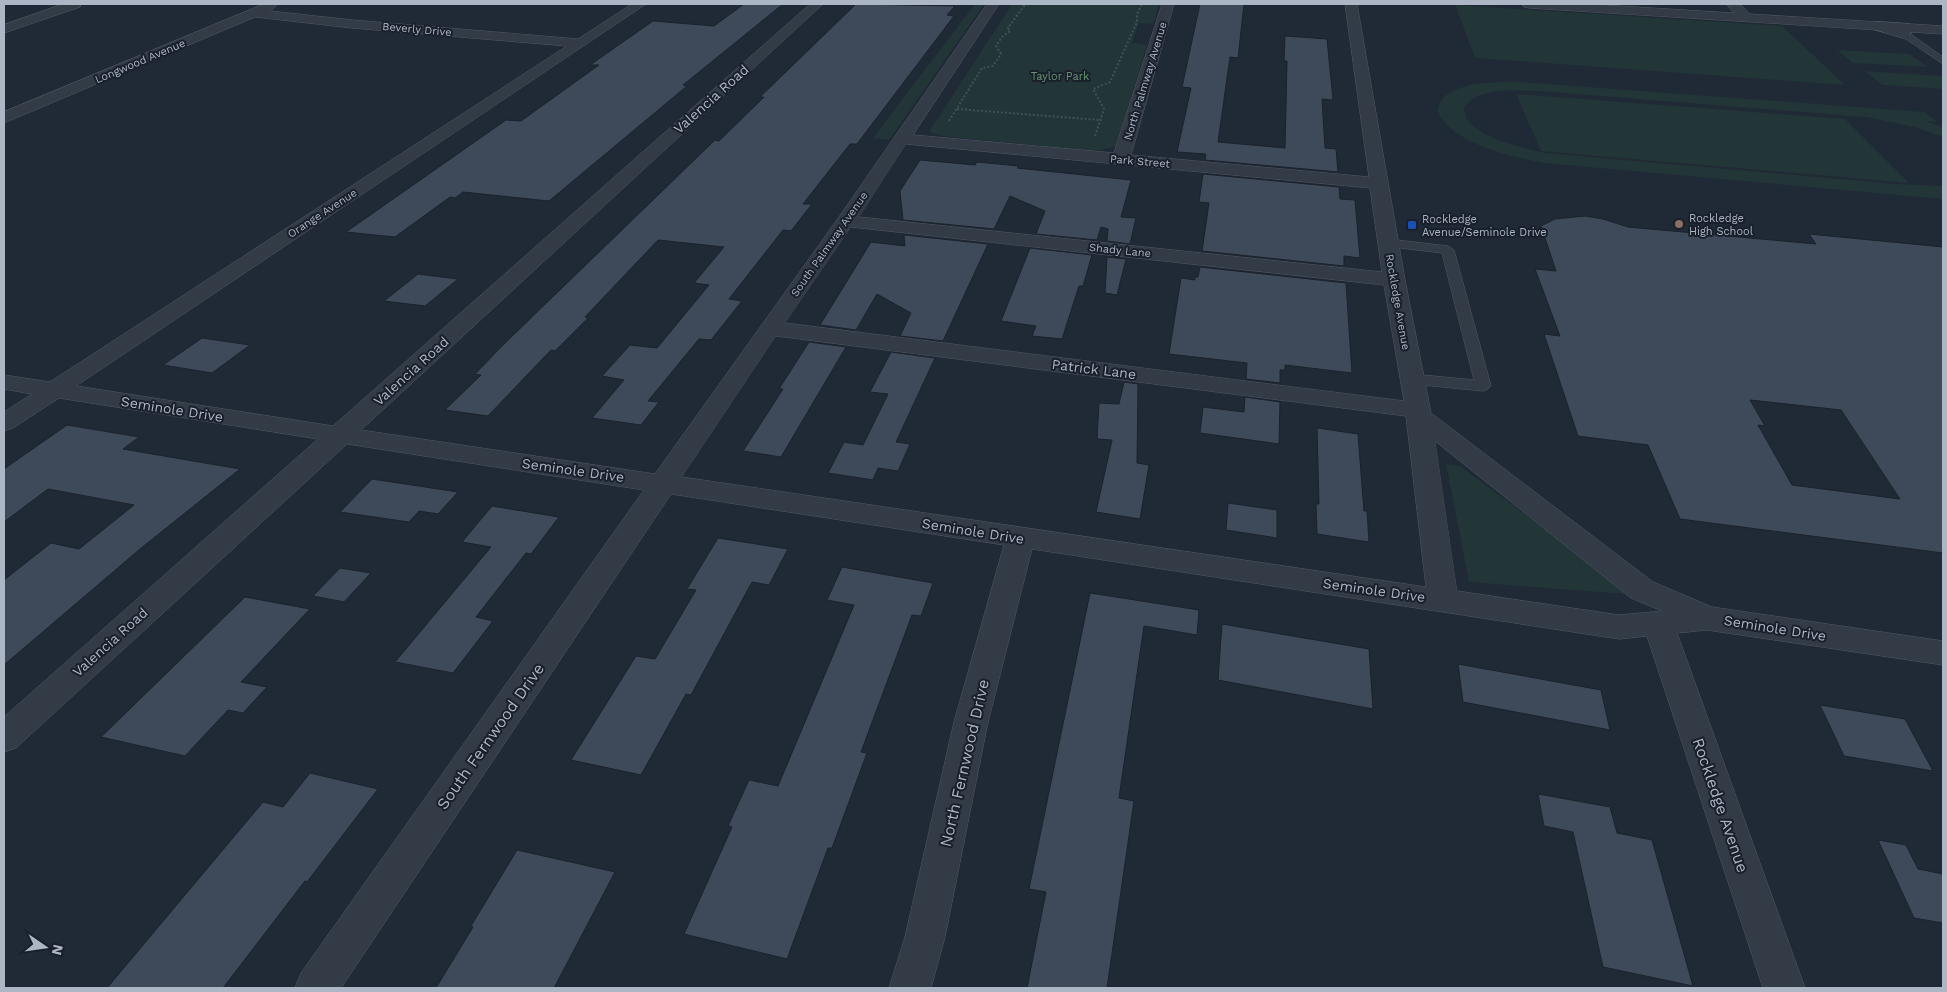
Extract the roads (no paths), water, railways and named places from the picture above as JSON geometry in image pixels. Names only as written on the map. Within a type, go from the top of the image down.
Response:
[{"type":"street","points":[[4,29],[75,4]]},
{"type":"street","name":"Longwood Avenue","points":[[4,118],[275,4]]},
{"type":"street","name":"Orange Avenue","points":[[4,423],[640,4]]},
{"type":"street","name":"Valencia Road","points":[[4,738],[817,4]]},
{"type":"street","name":"South Palmway Avenue","points":[[664,483],[846,221],[993,4]]},
{"type":"street","name":"North Palmway Avenue","points":[[1121,159],[1168,4]]},
{"type":"street","name":"Rockledge Avenue","points":[[1351,4],[1378,183],[1418,413],[1443,601]]},
{"type":"street","points":[[1529,4],[1872,26],[1910,31],[1943,30]]},
{"type":"street","points":[[1733,4],[1746,18]]},
{"type":"street","name":"Beverly Drive","points":[[254,13],[352,24],[581,43]]},
{"type":"street","name":"Park Street","points":[[902,139],[1378,183]]},
{"type":"street","name":"Shady Lane","points":[[846,221],[1394,280]]},
{"type":"street","name":"Patrick Lane","points":[[770,328],[1418,413]]},
{"type":"street","name":"Seminole Drive","points":[[4,382],[339,435],[1619,627],[1707,618],[1943,653]]},
{"type":"street","points":[[1418,413],[1642,590],[1707,618]]},
{"type":"street","name":"South Fernwood Drive","points":[[316,988],[664,483]]},
{"type":"street","name":"North Fernwood Drive","points":[[910,988],[925,937],[971,722],[1020,538]]},
{"type":"street","name":"Rockledge Avenue","points":[[1658,623],[1784,988]]},
{"type":"lane","points":[[1910,31],[1943,61]]},
{"type":"lane","points":[[1388,243],[1448,250],[1483,386],[1412,379]]},
{"type":"place","name":"Rockledge High School","points":[[1679,224]]},
{"type":"place","name":"Rockledge Avenue/Seminole Drive","points":[[1412,225]]},
{"type":"park label","name":"Taylor Park","points":[[1060,76]]}]
